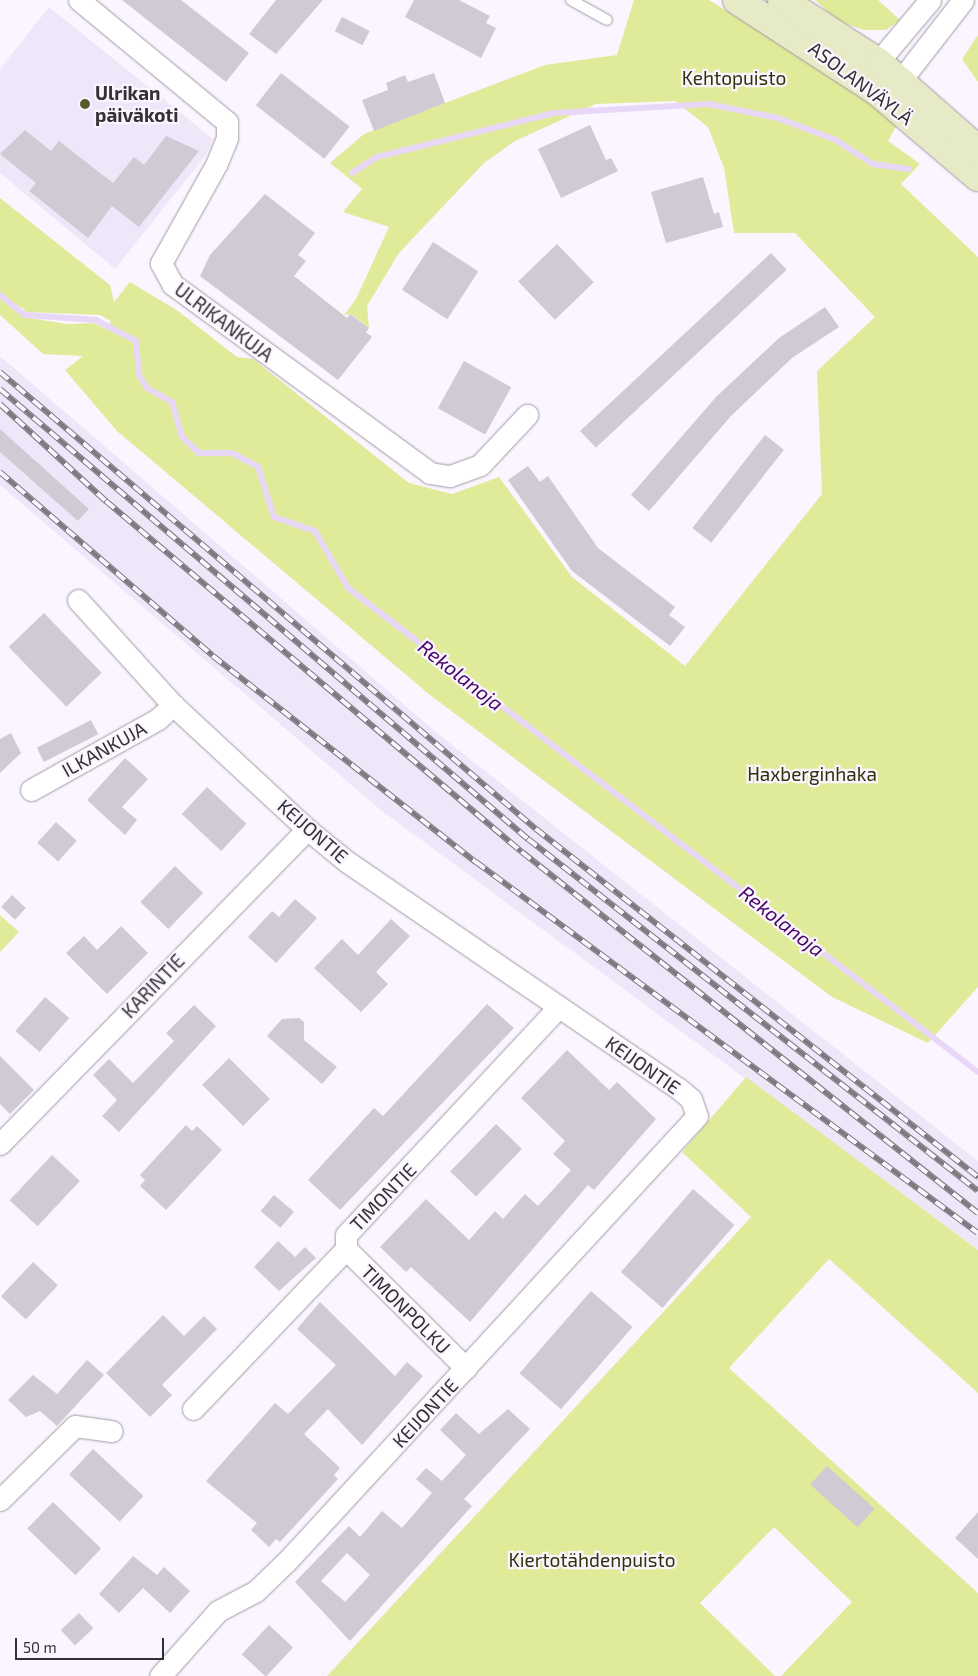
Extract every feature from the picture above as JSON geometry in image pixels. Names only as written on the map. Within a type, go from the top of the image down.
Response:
[{"type":"main road","name":"ASOLANVÄYLÄ","points":[[737,0],[889,86],[978,150]]},
{"type":"main road","name":"ASOLANVÄYLÄ","points":[[782,0],[878,62],[889,86],[978,177]]},
{"type":"street","name":"ULRIKANKUJA","points":[[79,0],[227,122],[227,138],[216,163],[162,263],[172,284],[430,473],[450,476],[480,465],[527,415]]},
{"type":"street","points":[[878,62],[930,0]]},
{"type":"street","points":[[889,86],[962,0]]},
{"type":"street","name":"KEIJONTIE","points":[[78,600],[173,705],[307,830],[558,1008],[678,1088],[691,1099],[697,1116],[268,1580],[218,1611],[160,1676]]},
{"type":"street","name":"ILKANKUJA","points":[[31,790],[158,719],[173,705]]},
{"type":"street","name":"KARINTIE","points":[[0,1144],[307,830]]},
{"type":"street","name":"TIMONTIE","points":[[192,1410],[346,1249],[346,1235],[558,1008]]},
{"type":"street","name":"TIMONPOLKU","points":[[346,1249],[466,1368]]},
{"type":"street","points":[[0,1500],[75,1426],[112,1431]]},
{"type":"lane","points":[[571,0],[607,20]]},
{"type":"shaded area","name":"Ulrikan päiväkoti","points":[[49,7],[213,139],[206,155],[115,269],[0,173],[0,69]]},
{"type":"shaded area","points":[[0,356],[437,733],[978,1161],[978,1250],[382,811],[0,485]]},
{"type":"green space","name":"Haxberginhaka","points":[[634,0],[709,0],[900,119],[888,141],[920,164],[901,184],[978,257],[978,987],[928,1043],[832,997],[430,695],[117,431],[65,370],[83,356],[43,354],[0,315],[0,198],[110,285],[114,302],[130,282],[178,311],[237,357],[253,359],[409,483],[452,494],[499,477],[572,577],[685,666],[822,494],[817,371],[875,317],[795,233],[734,233],[724,168],[708,127],[675,101],[596,104],[515,141],[484,163],[399,253],[367,306],[369,328],[351,314],[344,315],[356,299],[389,227],[343,212],[362,189],[330,163],[364,134],[545,65],[617,55]],"holes":[[[22,307],[26,312],[100,315],[111,321],[106,329],[94,323],[67,324],[23,317],[14,309]]]},
{"type":"green space","points":[[815,0],[878,0],[900,20],[886,30],[864,30],[838,21]]},
{"type":"green space","points":[[978,35],[978,82],[962,59]]},
{"type":"green space","points":[[0,915],[19,932],[0,952]]},
{"type":"green space","name":"Kiertotähdenpuisto","points":[[746,1077],[978,1250],[978,1393],[829,1259],[729,1368],[978,1593],[978,1676],[781,1676],[852,1602],[774,1527],[700,1603],[775,1676],[327,1676],[751,1217],[682,1152]]},
{"type":"building","points":[[122,0],[181,0],[249,53],[226,82]]},
{"type":"building","points":[[276,0],[323,0],[276,54],[249,34]]},
{"type":"building","points":[[414,0],[459,0],[490,16],[486,23],[496,28],[481,58],[405,17]]},
{"type":"building","points":[[342,17],[370,31],[362,45],[335,31]]},
{"type":"building","points":[[281,73],[350,127],[324,159],[256,105]]},
{"type":"building","points":[[434,73],[445,103],[374,131],[362,100],[388,90],[386,83],[405,75],[408,82]]},
{"type":"building","points":[[590,125],[606,160],[611,158],[618,171],[561,198],[538,149]]},
{"type":"building","points":[[25,130],[51,151],[59,141],[113,183],[134,157],[144,165],[166,136],[199,151],[139,227],[112,206],[88,238],[29,191],[36,183],[0,154]]},
{"type":"building","points":[[703,177],[714,214],[719,212],[723,227],[666,243],[651,192]]},
{"type":"building","points":[[265,194],[315,233],[298,255],[306,261],[294,276],[347,318],[350,314],[369,328],[366,332],[372,337],[338,380],[200,276],[210,255]]},
{"type":"building","points":[[433,242],[478,271],[447,319],[402,290]]},
{"type":"building","points":[[557,244],[594,282],[555,320],[518,282]]},
{"type":"building","points":[[771,253],[787,270],[596,448],[580,431]]},
{"type":"building","points":[[825,307],[839,327],[792,358],[731,416],[649,511],[631,495],[716,397],[779,338]]},
{"type":"building","points":[[464,361],[511,387],[485,434],[438,408]]},
{"type":"building","points":[[0,429],[89,509],[78,521],[0,452]]},
{"type":"building","points":[[765,435],[784,450],[711,543],[692,528]]},
{"type":"building","points":[[528,466],[540,482],[548,476],[598,548],[675,607],[669,615],[685,627],[670,646],[572,571],[508,480]]},
{"type":"building","points":[[44,613],[102,673],[66,707],[9,647]]},
{"type":"building","points":[[91,720],[98,734],[44,762],[37,748]]},
{"type":"building","points":[[11,733],[21,753],[0,773],[0,739]]},
{"type":"building","points":[[125,758],[148,779],[122,807],[137,820],[125,835],[87,800]]},
{"type":"building","points":[[207,787],[246,824],[221,851],[182,814]]},
{"type":"building","points":[[56,822],[77,841],[58,862],[37,843]]},
{"type":"building","points":[[175,866],[203,893],[168,929],[140,902]]},
{"type":"building","points":[[12,895],[26,908],[15,920],[1,907]]},
{"type":"building","points":[[295,899],[317,918],[276,963],[248,937],[272,911],[279,917]]},
{"type":"building","points":[[391,919],[410,936],[376,972],[388,984],[361,1012],[314,968],[342,939],[358,955]]},
{"type":"building","points":[[121,926],[148,953],[107,994],[66,953],[84,936],[97,950]]},
{"type":"building","points":[[45,997],[69,1018],[40,1052],[15,1031]]},
{"type":"building","points":[[487,1004],[514,1028],[340,1210],[308,1180],[374,1108],[383,1116]]},
{"type":"building","points":[[194,1005],[216,1026],[119,1132],[102,1116],[117,1100],[93,1075],[109,1059],[133,1083],[174,1041],[166,1033]]},
{"type":"building","points":[[299,1018],[304,1022],[304,1040],[337,1067],[322,1084],[267,1036],[282,1019]]},
{"type":"building","points":[[567,1050],[609,1090],[617,1082],[656,1119],[594,1190],[588,1185],[470,1322],[411,1267],[406,1272],[380,1247],[426,1199],[469,1240],[495,1211],[503,1219],[525,1194],[538,1206],[571,1170],[553,1154],[565,1141],[521,1098]]},
{"type":"building","points":[[0,1056],[34,1090],[10,1114],[0,1104]]},
{"type":"building","points":[[229,1058],[270,1099],[243,1126],[202,1085]]},
{"type":"building","points":[[496,1124],[522,1149],[476,1196],[450,1171]]},
{"type":"building","points":[[186,1125],[192,1131],[197,1126],[222,1150],[166,1210],[140,1186],[145,1180],[140,1175]]},
{"type":"building","points":[[52,1155],[80,1181],[38,1226],[10,1200]]},
{"type":"building","points":[[693,1189],[735,1225],[662,1308],[621,1272]]},
{"type":"building","points":[[274,1195],[294,1212],[280,1228],[261,1211]]},
{"type":"building","points":[[278,1241],[295,1257],[305,1247],[316,1258],[279,1291],[254,1267]]},
{"type":"building","points":[[33,1262],[58,1285],[26,1320],[1,1296]]},
{"type":"building","points":[[591,1291],[633,1327],[561,1409],[519,1373]]},
{"type":"building","points":[[320,1302],[395,1376],[407,1362],[423,1376],[362,1445],[328,1409],[304,1434],[340,1468],[334,1475],[338,1479],[280,1542],[276,1539],[269,1547],[251,1530],[257,1523],[206,1481],[275,1403],[288,1414],[336,1365],[297,1329]]},
{"type":"building","points":[[163,1315],[184,1336],[204,1316],[217,1329],[162,1385],[172,1395],[150,1417],[106,1373]]},
{"type":"building","points":[[87,1360],[104,1375],[57,1426],[40,1411],[26,1417],[8,1400],[33,1375],[57,1394]]},
{"type":"building","points":[[508,1409],[530,1429],[464,1499],[472,1506],[350,1641],[295,1582],[349,1526],[360,1537],[382,1511],[402,1528],[432,1493],[416,1479],[426,1468],[442,1481],[466,1455],[440,1430],[456,1413],[479,1434]],"holes":[[[347,1553],[370,1575],[345,1602],[321,1581]]]},
{"type":"building","points":[[93,1449],[143,1496],[120,1522],[69,1475]]},
{"type":"building","points":[[827,1466],[875,1509],[858,1527],[810,1485]]},
{"type":"building","points":[[53,1502],[101,1549],[75,1575],[27,1529]]},
{"type":"building","points":[[978,1512],[978,1559],[955,1538]]},
{"type":"building","points":[[133,1556],[157,1575],[164,1567],[190,1591],[170,1613],[143,1588],[119,1613],[99,1594]]},
{"type":"building","points":[[79,1613],[93,1628],[75,1645],[61,1630]]},
{"type":"building","points":[[269,1625],[293,1648],[267,1676],[242,1654]]},
{"type":"waterway","points":[[352,173],[377,157],[554,113],[709,104],[778,118],[836,140],[873,164],[909,169]]},
{"type":"waterway","name":"Rekolanoja","points":[[0,295],[25,315],[96,320],[136,341],[139,375],[147,388],[172,402],[182,437],[199,453],[232,453],[258,467],[274,517],[315,531],[348,588],[978,1072]]},
{"type":"railway","points":[[0,372],[536,829],[978,1177]]},
{"type":"railway","points":[[0,389],[528,839],[978,1191]]},
{"type":"railway","points":[[0,404],[106,501],[522,852],[978,1213]]},
{"type":"railway","points":[[0,472],[213,656],[476,862],[978,1233]]},
{"type":"place","name":"Ulrikan päiväkoti","points":[[85,104]]},
{"type":"park label","name":"Kehtopuisto","points":[[734,78]]}]
